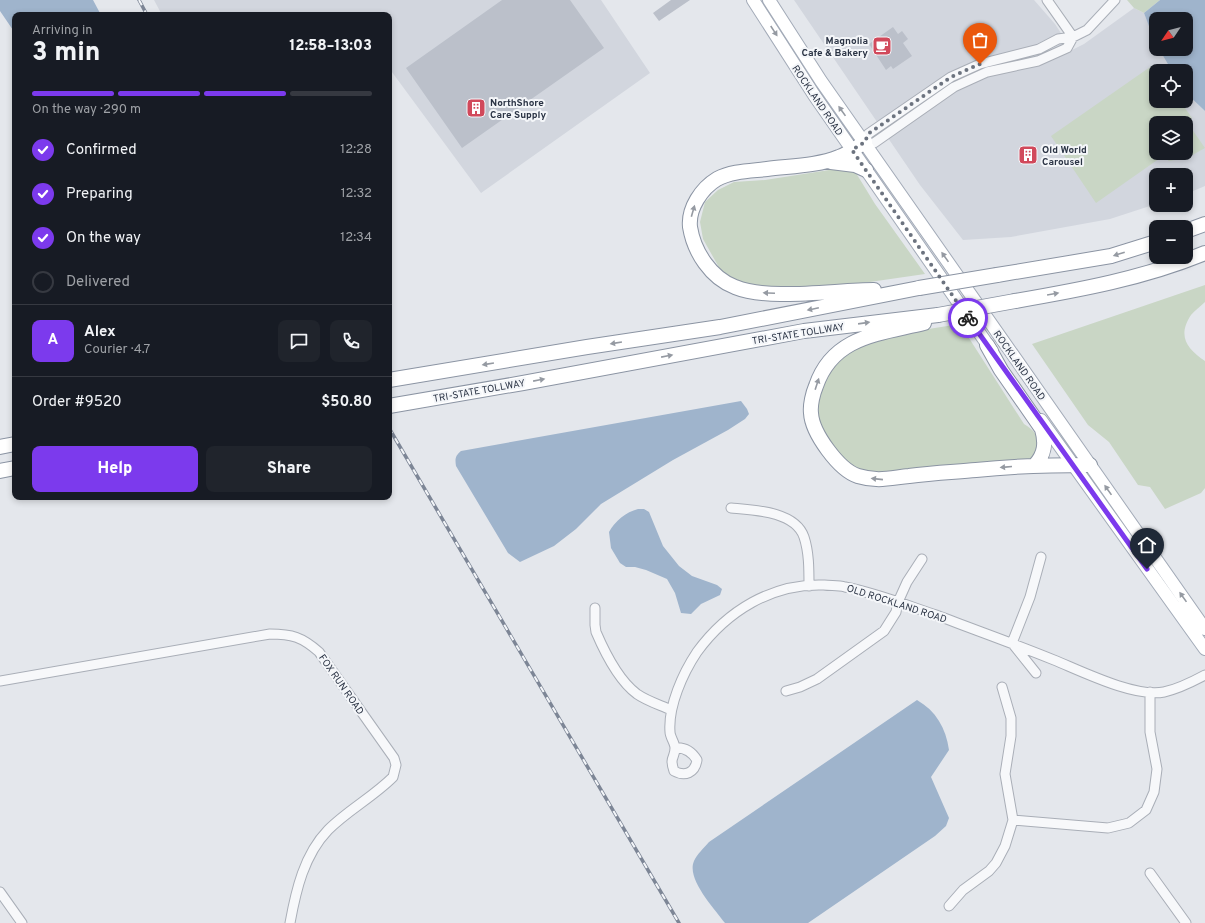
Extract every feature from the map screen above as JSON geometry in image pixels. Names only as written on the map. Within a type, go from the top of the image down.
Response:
[{"type":"highway","points":[[865,142],[839,158],[827,161],[735,173],[719,178],[710,184],[697,200],[692,211],[690,224],[692,236],[701,258],[714,275],[734,287],[754,292],[786,294],[913,289]]},
{"type":"highway","points":[[827,161],[855,164],[866,170]]},
{"type":"highway","points":[[1193,228],[1205,224]]},
{"type":"highway","name":"TRI-STATE TOLLWAY","points":[[392,380],[587,347],[720,327],[913,289],[1111,256],[1149,244]]},
{"type":"highway","name":"TRI-STATE TOLLWAY","points":[[392,405],[797,332],[910,317],[938,315],[1015,302],[1107,283],[1182,262],[1205,253]]},
{"type":"highway","points":[[938,315],[926,323],[860,339],[839,351],[825,365],[815,389],[810,412],[814,426],[825,447],[840,463],[857,475],[881,480],[909,476],[1035,465],[1090,465]]},
{"type":"highway","points":[[987,345],[1042,429],[1045,440],[1043,452],[1041,458],[1035,465]]},
{"type":"highway","points":[[0,447],[12,445]]},
{"type":"highway","points":[[0,471],[12,469]]},
{"type":"main road","name":"ROCKLAND ROAD","points":[[753,0],[814,94],[987,345],[1205,649]]},
{"type":"main road","name":"ROCKLAND ROAD","points":[[769,0],[805,57],[1205,629]]},
{"type":"street","points":[[1047,0],[1073,37]]},
{"type":"street","points":[[996,65],[987,72],[959,85],[874,143],[865,142],[868,134],[954,76],[980,64],[996,65],[1038,61],[1067,48],[1073,37],[1087,30],[1114,0]]},
{"type":"street","points":[[954,76],[959,85]]},
{"type":"street","points":[[915,102],[921,110]]},
{"type":"street","points":[[731,508],[763,510],[783,517],[796,524],[804,535],[807,549],[809,586]]},
{"type":"street","points":[[1036,672],[1012,643],[1030,596],[1041,557]]},
{"type":"street","points":[[786,691],[817,679],[884,631],[896,612],[898,602],[907,582],[922,559]]},
{"type":"street","name":"OLD ROCKLAND ROAD","points":[[675,748],[670,734],[671,710],[679,688],[694,657],[714,631],[742,608],[760,598],[781,590],[809,586],[843,586],[898,602],[1012,643],[1107,681],[1141,692],[1163,692],[1195,681],[1205,675]]},
{"type":"street","points":[[595,608],[594,625],[596,632],[618,673],[627,685],[637,694],[651,702],[671,710]]},
{"type":"street","name":"FOX RUN ROAD","points":[[0,681],[270,634],[292,635],[310,644],[320,652],[394,758],[396,765],[392,777],[327,831],[313,850],[303,870],[290,923]]},
{"type":"street","points":[[949,906],[963,890],[989,871],[996,863],[1006,846],[1013,820],[1006,774],[1011,736],[1011,718],[1002,687]]},
{"type":"street","points":[[1013,820],[1108,828],[1129,823],[1146,810],[1154,792],[1157,769],[1150,732],[1150,692]]},
{"type":"street","points":[[1150,873],[1186,923]]},
{"type":"street","points":[[0,892],[22,923]]},
{"type":"shaded area","points":[[154,0],[601,0],[650,73],[481,193],[392,72],[392,12],[160,12]]},
{"type":"shaded area","points":[[794,0],[1034,0],[1055,24],[1072,50],[1084,44],[1134,8],[1144,13],[1149,26],[1149,56],[1163,56],[1168,64],[1149,64],[1149,108],[1193,108],[1193,100],[1205,111],[1205,186],[1193,191],[1193,168],[1149,168],[1149,206],[1110,219],[1011,237],[963,240],[920,185]]},
{"type":"green space","points":[[1127,0],[1160,0],[1144,13],[1134,8]]},
{"type":"green space","points":[[1149,68],[1149,108],[1185,108],[1191,116],[1149,116],[1149,160],[1157,160],[1096,203],[1051,136]]},
{"type":"green space","points":[[1193,131],[1205,148],[1193,155]]},
{"type":"green space","points":[[842,168],[851,168],[856,173],[875,204],[925,274],[842,286],[782,289],[749,287],[721,271],[703,239],[700,222],[705,202],[718,190],[734,182],[765,180]]},
{"type":"green space","points":[[1205,285],[1205,302],[1191,315],[1185,329],[1185,336],[1189,347],[1193,352],[1205,361],[1205,488],[1201,493],[1165,509],[1150,487],[1138,485],[1109,442],[1088,425],[1032,344]]},
{"type":"green space","points":[[960,324],[1024,424],[1037,436],[1040,447],[1036,454],[1022,466],[858,474],[818,432],[817,390],[846,350],[897,334]]},
{"type":"water","points":[[0,0],[93,0],[99,12],[12,12],[12,29],[0,11]]},
{"type":"water","points":[[1160,0],[1205,0],[1205,111],[1193,100],[1193,64],[1168,64],[1163,56],[1193,56],[1193,12],[1149,12],[1149,26],[1144,13]]},
{"type":"water","points":[[741,401],[749,414],[745,419],[673,460],[601,504],[576,529],[554,546],[520,562],[508,553],[456,466],[456,458],[461,451]]},
{"type":"water","points":[[644,509],[649,512],[663,546],[679,566],[692,576],[717,585],[722,589],[720,595],[701,604],[691,614],[681,613],[675,593],[667,579],[646,570],[635,567],[626,567],[620,563],[611,548],[609,532],[614,524],[621,518],[629,512]]},
{"type":"water","points":[[917,700],[930,709],[935,715],[943,727],[948,742],[949,750],[931,777],[949,818],[946,826],[935,836],[808,923],[725,923],[703,894],[694,876],[694,861],[701,851],[709,842]]},
{"type":"building","name":"NorthShore Care Supply","points":[[502,0],[570,0],[604,48],[462,148],[406,68]]},
{"type":"building","points":[[671,0],[690,0],[659,21],[653,13]]},
{"type":"building","name":"Magnolia Cafe & Bakery","points":[[893,27],[898,34],[902,31],[908,39],[903,43],[912,56],[893,69],[891,66],[886,70],[869,44]]},
{"type":"building","name":"Old World Carousel","points":[[1026,150],[1030,150],[1032,151],[1032,159],[1026,160],[1023,157],[1023,153]]},
{"type":"railway","points":[[139,0],[145,12]]},
{"type":"railway","points":[[392,433],[679,923]]},
{"type":"way so far","points":[[968,318],[852,150],[865,142],[868,134],[939,85],[951,77],[980,64]]},
{"type":"place","name":"Magnolia Cafe & Bakery","points":[[882,46]]},
{"type":"place","name":"NorthShore Care Supply","points":[[476,108]]},
{"type":"place","name":"Old World Carousel","points":[[1028,155]]},
{"type":"route","points":[[968,318],[1147,569]]}]
